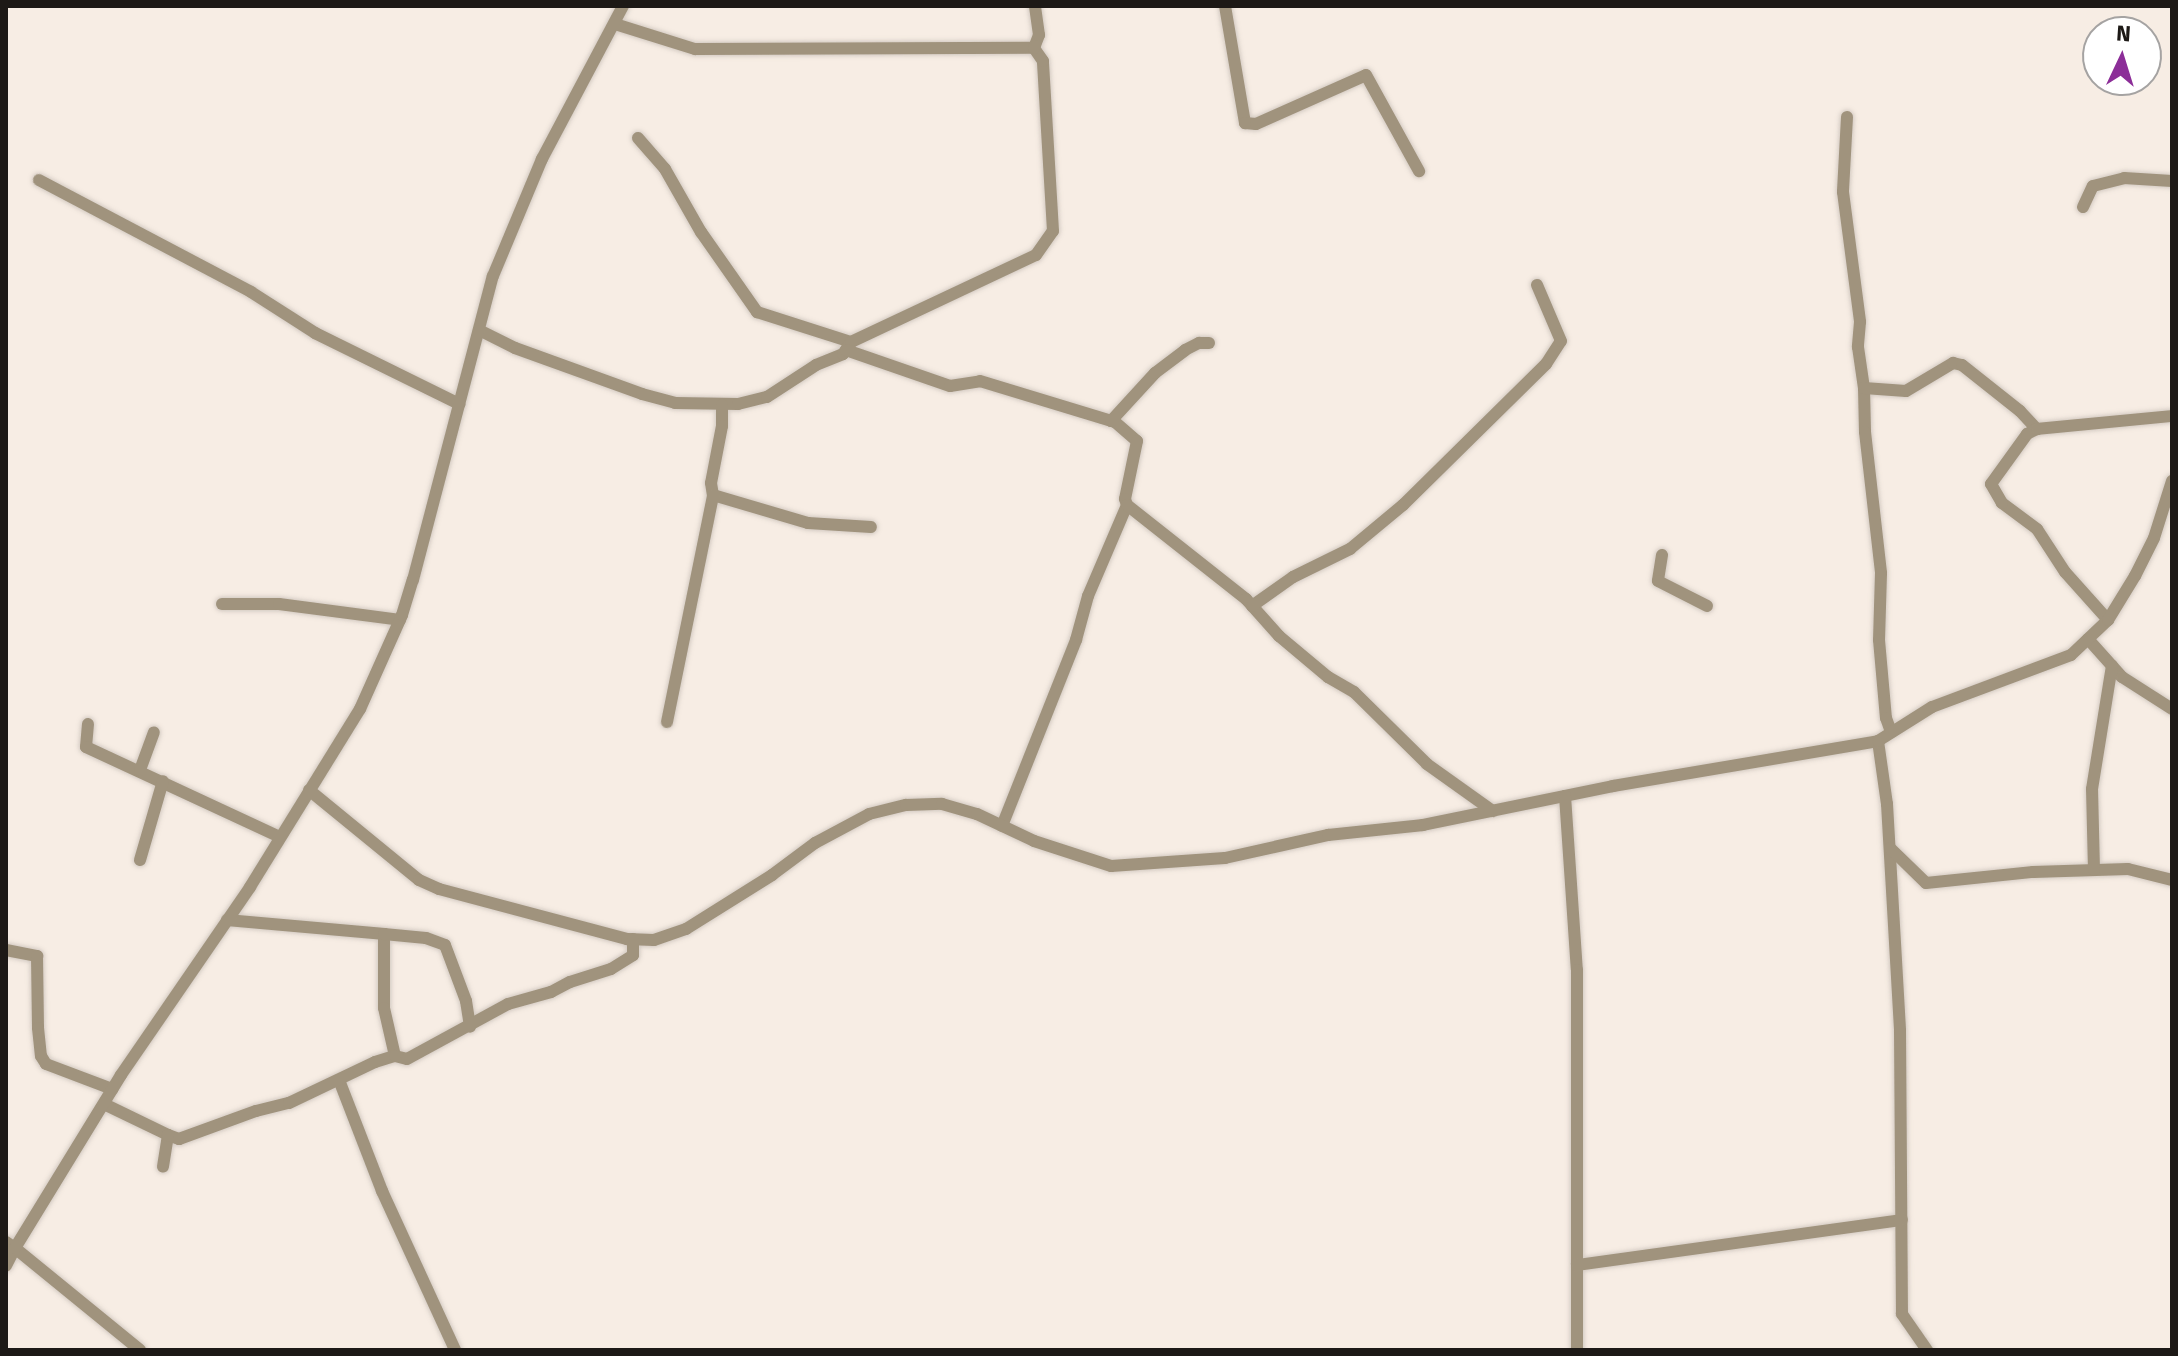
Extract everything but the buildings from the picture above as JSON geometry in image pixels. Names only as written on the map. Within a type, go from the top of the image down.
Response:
[{"type":"street","points":[[6,1266],[11,1245],[227,920],[360,709],[400,620],[493,276],[542,159],[623,6]]},
{"type":"street","points":[[1034,48],[1039,35],[1035,6]]},
{"type":"street","points":[[1225,6],[1245,123],[1256,124],[1366,75],[1419,171]]},
{"type":"street","points":[[615,24],[695,49],[1034,48]]},
{"type":"street","points":[[479,330],[515,348],[675,403],[722,405],[767,397],[848,346],[1036,255],[1053,231],[1043,61],[1034,48]]},
{"type":"street","points":[[1847,117],[1843,192],[1881,573],[1879,640],[1886,718],[1891,732]]},
{"type":"street","points":[[638,138],[665,169],[701,232],[757,312],[950,386],[980,381],[1111,421],[1137,441],[1125,499],[1127,505],[1252,606],[1279,636],[1328,677],[1354,692],[1427,764],[1493,811]]},
{"type":"street","points":[[2083,207],[2093,186],[2124,178],[2172,181]]},
{"type":"street","points":[[39,180],[251,292],[315,333],[459,404]]},
{"type":"street","points":[[1252,606],[1293,577],[1350,549],[1403,505],[1546,364],[1561,341],[1537,285]]},
{"type":"street","points":[[1111,421],[1155,373],[1185,350],[1199,343],[1209,343]]},
{"type":"street","points":[[1864,388],[1906,391],[1953,363],[1962,365],[2037,429]]},
{"type":"street","points":[[667,722],[713,495],[722,405]]},
{"type":"street","points":[[2108,620],[2065,572],[2037,529],[2016,516],[1991,489],[1991,484],[2027,434],[2037,429],[2172,416]]},
{"type":"street","points":[[309,790],[419,880],[439,889],[633,939],[654,940],[686,929],[772,875],[815,843],[869,814],[906,805],[942,804],[1034,841],[1111,866],[1225,858],[1328,835],[1423,825],[1565,796],[1878,741],[1932,707],[2071,655],[2108,620],[2154,538],[2172,481]]},
{"type":"street","points":[[713,495],[808,523],[871,527]]},
{"type":"street","points":[[1002,826],[1066,668],[1088,596],[1127,505]]},
{"type":"street","points":[[1662,555],[1658,581],[1707,606]]},
{"type":"street","points":[[222,604],[279,604],[400,620]]},
{"type":"street","points":[[2088,639],[2122,677],[2172,709]]},
{"type":"street","points":[[2094,870],[2092,789],[2112,666]]},
{"type":"street","points":[[88,724],[86,747],[280,837]]},
{"type":"street","points":[[140,770],[154,732]]},
{"type":"street","points":[[1878,741],[1890,848],[1900,1031],[1902,1314],[1927,1350]]},
{"type":"street","points":[[140,860],[163,781]]},
{"type":"street","points":[[1565,796],[1577,970],[1577,1350]]},
{"type":"street","points":[[1890,848],[1926,883],[2033,872],[2128,869],[2172,880]]},
{"type":"street","points":[[227,920],[426,938],[445,945],[466,1001],[470,1027]]},
{"type":"street","points":[[384,934],[384,1008],[395,1056]]},
{"type":"street","points":[[104,1104],[179,1139],[198,1130],[289,1103],[395,1056],[407,1059],[508,1004],[551,992],[570,982],[611,969],[633,955],[633,939]]},
{"type":"street","points":[[6,950],[37,956],[38,1028],[41,1056],[46,1064],[112,1089]]},
{"type":"street","points":[[339,1080],[382,1191],[455,1350]]},
{"type":"street","points":[[163,1167],[168,1135]]},
{"type":"street","points":[[1577,1265],[1902,1220]]},
{"type":"street","points":[[11,1245],[140,1350]]}]
